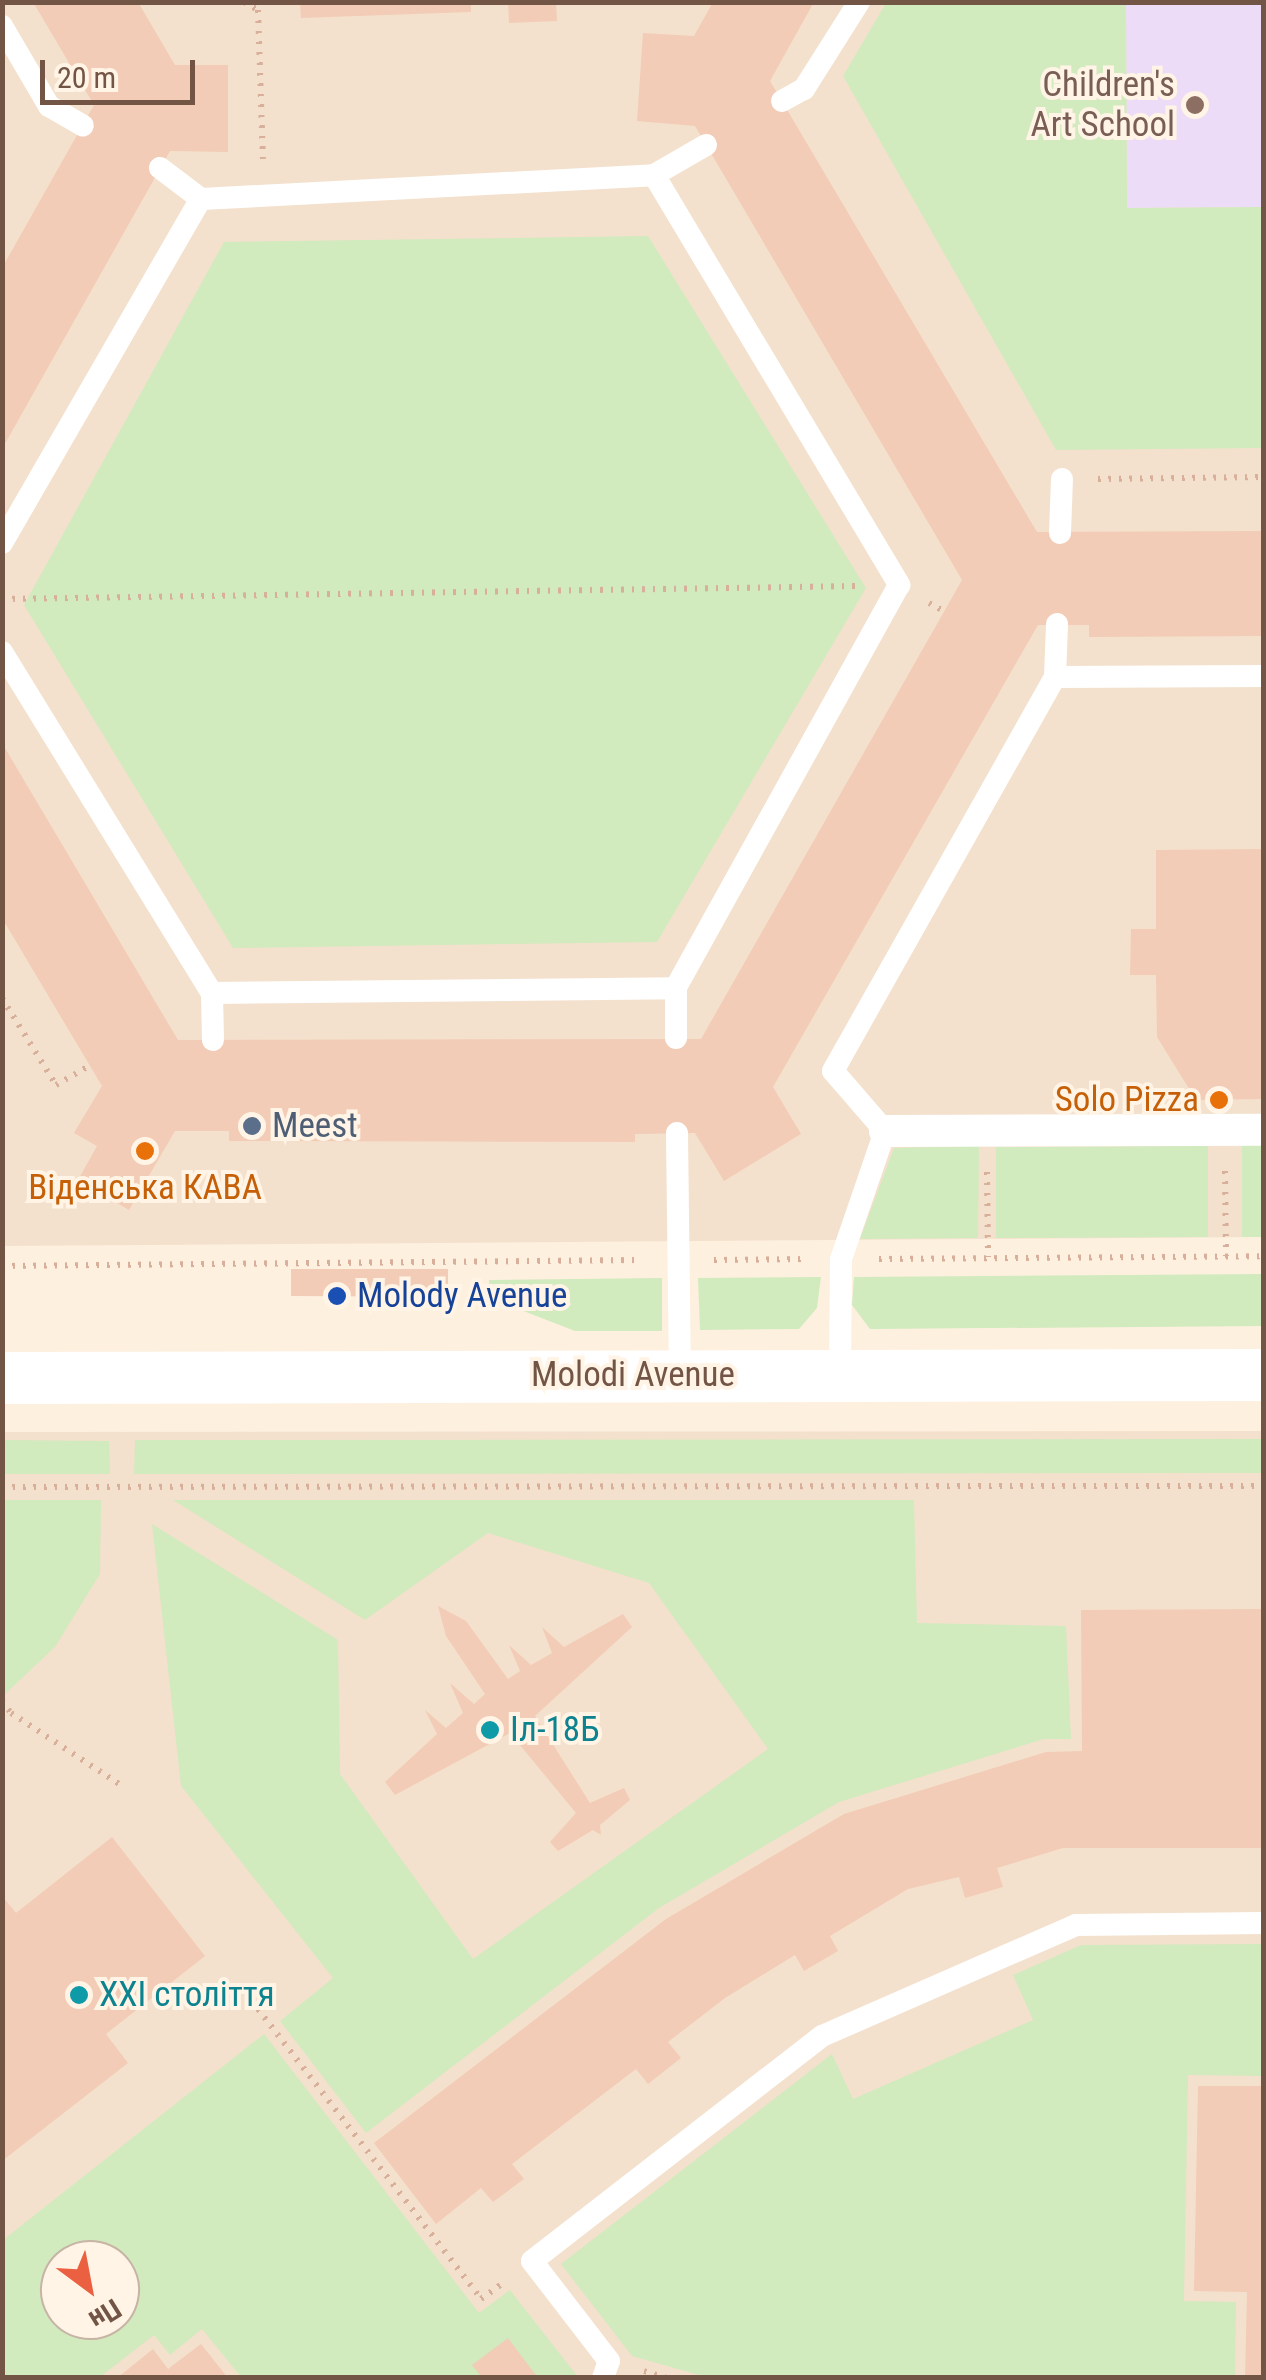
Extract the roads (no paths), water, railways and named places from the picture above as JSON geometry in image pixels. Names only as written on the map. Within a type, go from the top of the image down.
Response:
[{"type":"street","points":[[885,1131],[1264,1130]]},
{"type":"street","name":"Molodi Avenue","points":[[2,1378],[1264,1375]]},
{"type":"lane","points":[[782,101],[804,88],[858,2]]},
{"type":"lane","points":[[2,26],[49,106],[83,126]]},
{"type":"lane","points":[[160,168],[201,199],[654,175],[706,146]]},
{"type":"lane","points":[[654,175],[898,585],[676,988],[676,1038]]},
{"type":"lane","points":[[2,543],[201,199]]},
{"type":"lane","points":[[1060,532],[1062,479]]},
{"type":"lane","points":[[840,1374],[840,1259],[885,1131],[833,1072],[1055,677],[1057,624]]},
{"type":"lane","points":[[2,652],[212,993],[213,1040]]},
{"type":"lane","points":[[1055,677],[1264,676]]},
{"type":"lane","points":[[212,993],[676,988]]},
{"type":"lane","points":[[677,1133],[680,1374]]},
{"type":"lane","points":[[602,2378],[609,2361],[532,2261],[822,2036],[1076,1925],[1264,1924]]},
{"type":"place","name":"Children's Art School","points":[[1195,105]]},
{"type":"place","name":"Solo Pizza","points":[[1219,1100]]},
{"type":"place","name":"Meest","points":[[252,1126]]},
{"type":"place","name":"Віденська КАВА","points":[[145,1151]]},
{"type":"place","name":"Molody Avenue","points":[[337,1296]]},
{"type":"place","name":"Іл-18Б","points":[[490,1730]]},
{"type":"place","name":"ХХІ століття","points":[[79,1995]]}]
